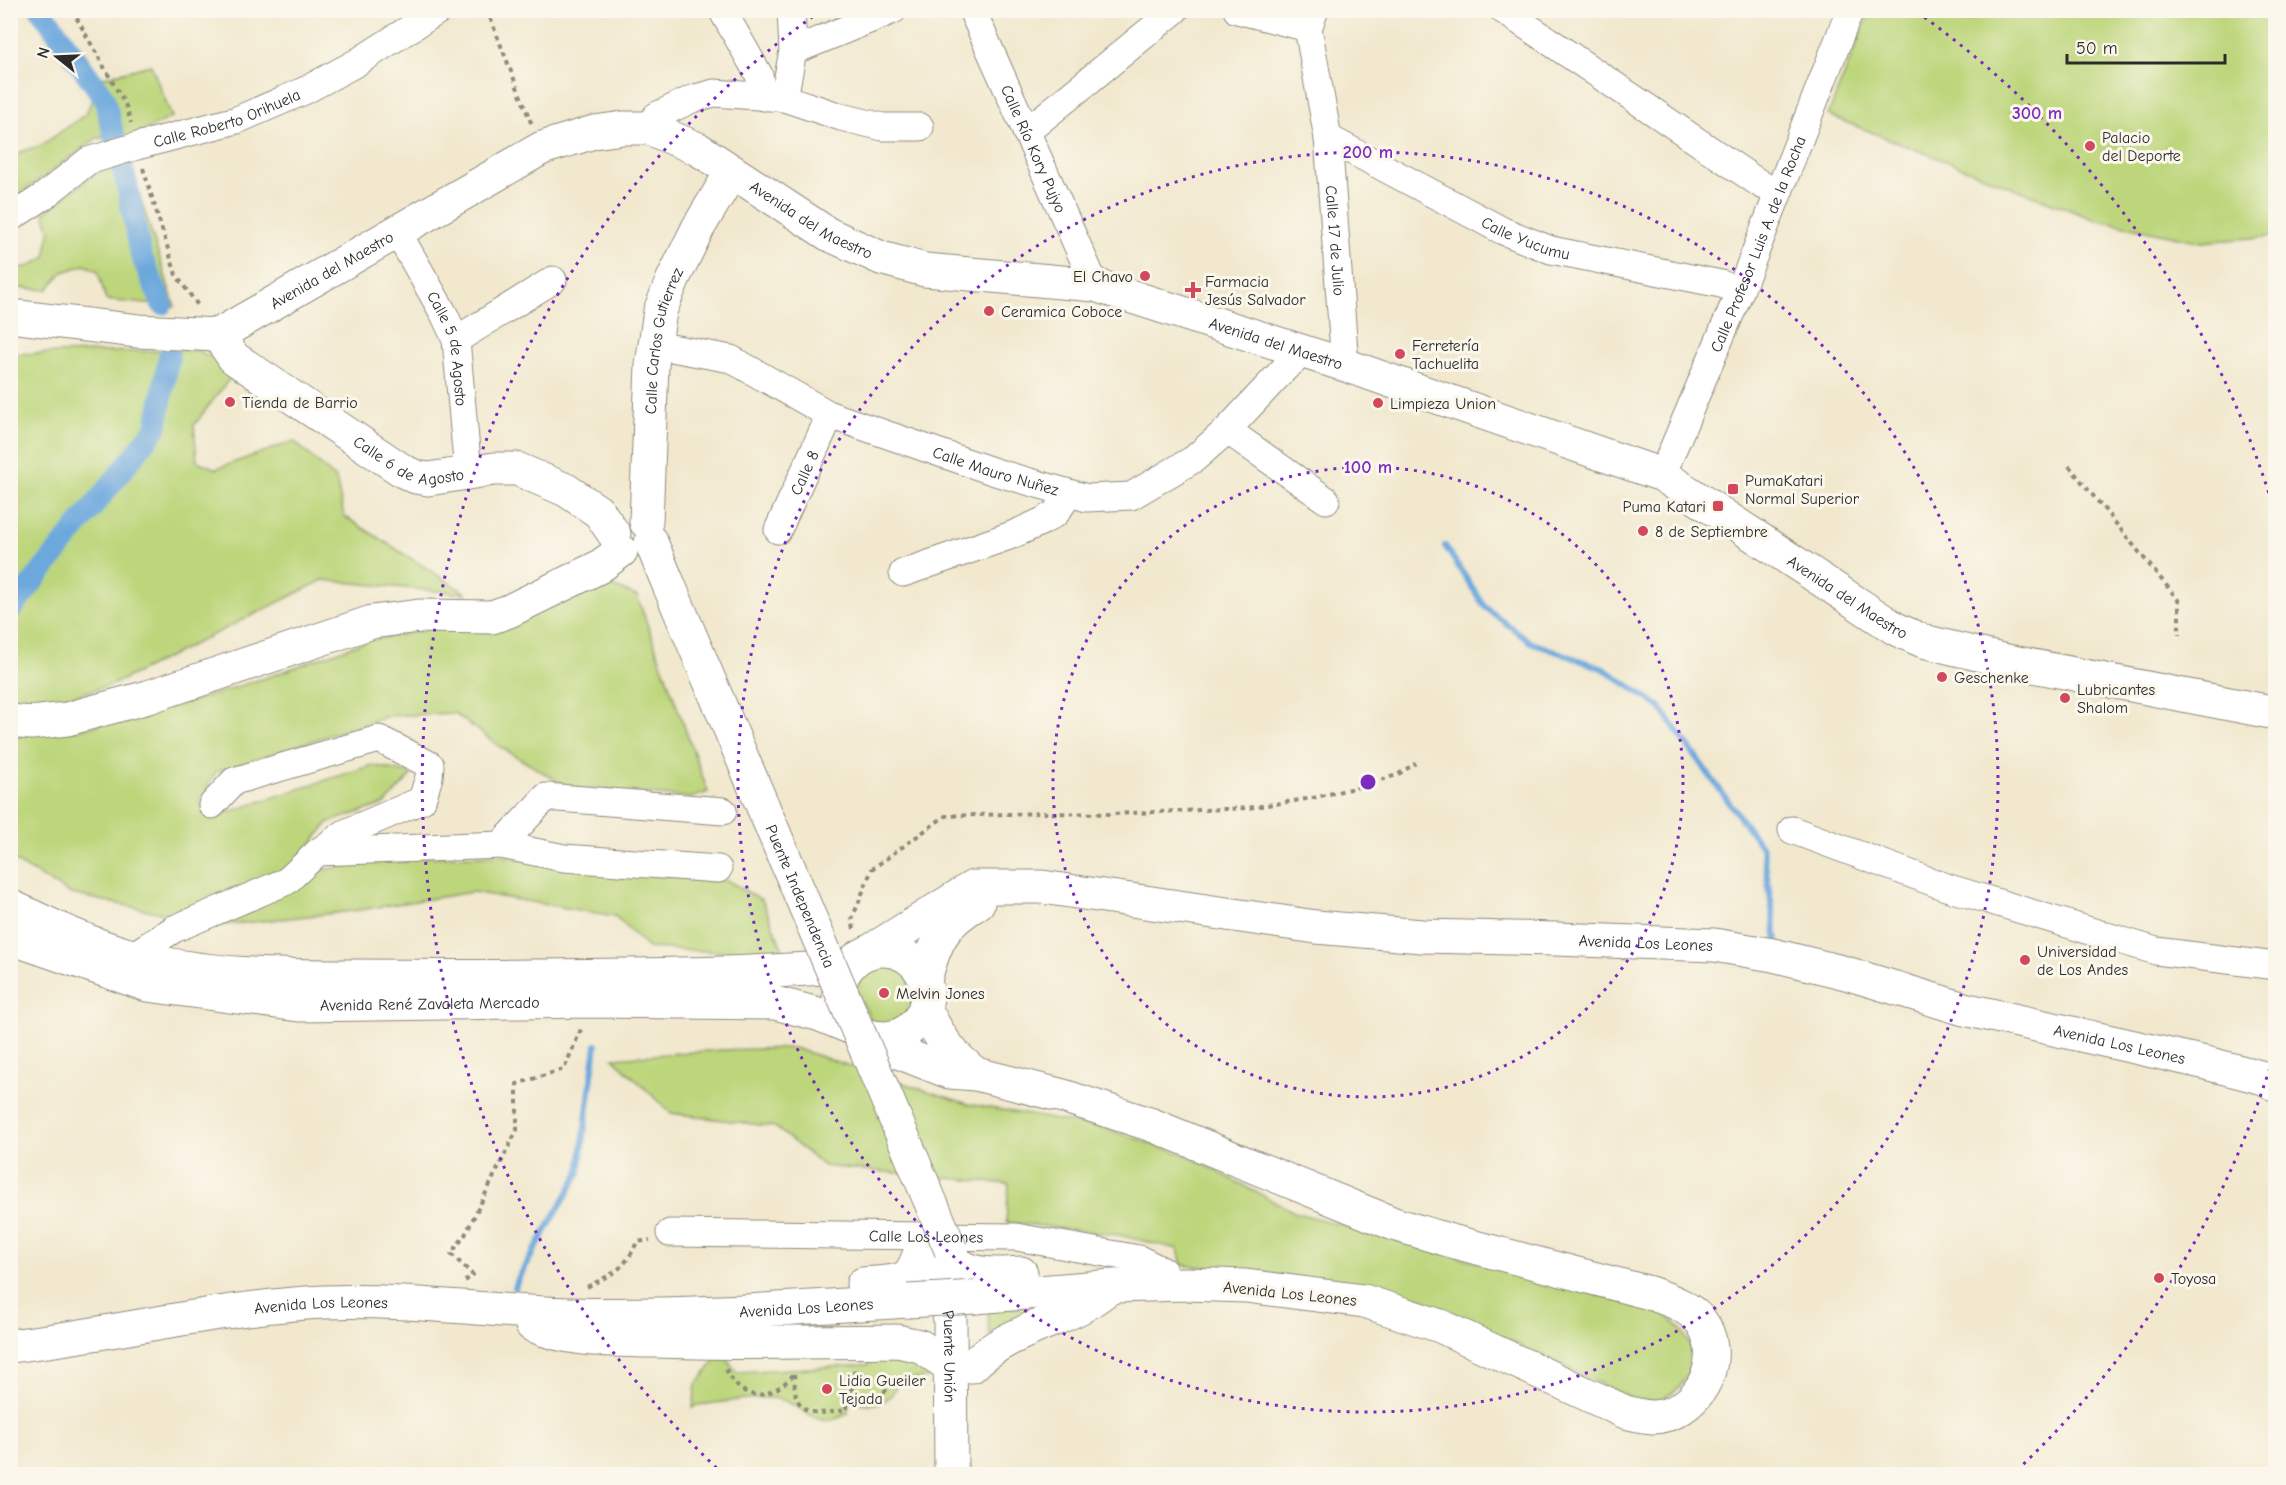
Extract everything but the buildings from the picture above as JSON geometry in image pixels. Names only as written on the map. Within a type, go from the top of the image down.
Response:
[{"type":"main road","name":"Avenida del Maestro","points":[[218,335],[542,148],[594,132],[623,128],[649,128],[698,149],[731,173],[828,234],[881,258],[925,270],[1095,285],[1345,365],[1662,475],[1896,629],[1923,641],[2002,660],[2276,713]]},
{"type":"main road","name":"Calle Carlos Gutierrez","points":[[632,541],[660,311],[698,228],[731,173]]},
{"type":"main road","points":[[10,316],[138,331],[218,335]]},
{"type":"main road","name":"Calle 6 de Agosto","points":[[218,335],[234,358],[403,471],[428,479],[518,469],[566,490],[599,512],[632,541]]},
{"type":"main road","points":[[10,721],[32,723],[67,719],[148,697],[372,622],[419,616],[492,617],[599,567],[632,541]]},
{"type":"main road","name":"Puente Independencia","points":[[632,541],[658,587],[944,1252]]},
{"type":"main road","name":"Avenida Los Leones","points":[[858,958],[973,887],[1042,887],[1316,927],[1422,936],[1714,945],[1773,955],[1846,973],[1964,1009],[2272,1080]]},
{"type":"main road","points":[[925,994],[911,960],[898,952],[883,950],[858,958],[839,988],[839,1000],[848,1021],[868,1034],[894,1037],[907,1031],[918,1021],[925,994],[931,957],[943,931],[962,912],[1002,887]]},
{"type":"main road","name":"Avenida René Zavaleta Mercado","points":[[10,906],[75,937],[132,956],[219,972],[282,976],[475,977],[746,973],[858,958]]},
{"type":"main road","name":"Avenida René Zavaleta Mercado","points":[[10,935],[28,944],[147,985],[299,1005],[593,1000],[775,1004],[818,1014],[868,1034]]},
{"type":"main road","name":"Avenida Los Leones","points":[[925,994],[940,1038],[955,1057],[976,1074]]},
{"type":"main road","name":"Avenida Los Leones","points":[[10,1346],[63,1340],[202,1316],[324,1302],[446,1305],[498,1309],[589,1301],[721,1313],[1165,1284],[1246,1286],[1364,1301],[1440,1326],[1625,1412],[1652,1417],[1671,1413],[1691,1401],[1705,1383],[1711,1363],[1710,1344],[1704,1325],[1693,1313],[1678,1304],[1650,1293],[1394,1224],[1152,1125],[1063,1096],[976,1074],[949,1072],[898,1052],[868,1034]]},
{"type":"main road","points":[[589,1301],[712,1296],[900,1281],[944,1252],[969,1271],[990,1275],[1067,1270],[1113,1286]]},
{"type":"main road","name":"Puente Unión","points":[[944,1252],[941,1279],[961,1376],[972,1474]]},
{"type":"main road","points":[[498,1309],[541,1329],[566,1336],[720,1343],[897,1341],[920,1346],[961,1376],[983,1354],[1000,1343],[1083,1306],[1113,1286]]},
{"type":"main road","name":"Puente Unión","points":[[951,1474],[961,1376]]},
{"type":"street","name":"Calle Roberto Orihuela","points":[[10,218],[44,196],[88,161],[237,120],[304,91],[356,63],[439,10]]},
{"type":"street","points":[[722,10],[774,97]]},
{"type":"street","points":[[774,97],[793,51],[791,10]]},
{"type":"street","points":[[793,51],[893,10]]},
{"type":"street","name":"Calle Río Kory Pujyo","points":[[972,10],[1095,285]]},
{"type":"street","points":[[1026,132],[1175,10]]},
{"type":"street","points":[[1237,10],[1311,19]]},
{"type":"street","points":[[1503,10],[1762,185],[1778,192]]},
{"type":"street","name":"Calle Profesor Luis A. de la Rocha","points":[[1662,475],[1740,291],[1850,10]]},
{"type":"street","name":"Calle 17 de Julio","points":[[1311,19],[1328,138],[1345,365]]},
{"type":"street","points":[[649,128],[656,116],[692,99],[714,93],[774,97],[884,127],[920,127]]},
{"type":"street","name":"Calle Yucumu","points":[[1328,138],[1503,231],[1551,250],[1721,284],[1740,291]]},
{"type":"street","name":"Calle 5 de Agosto","points":[[398,233],[444,314],[456,340],[468,473]]},
{"type":"street","points":[[456,340],[553,280]]},
{"type":"street","name":"Calle Mauro Nuñez","points":[[655,345],[731,359],[830,415],[995,472],[1087,498],[1131,496],[1194,459],[1227,430],[1286,367],[1303,353]]},
{"type":"street","name":"Calle 8","points":[[778,530],[830,415]]},
{"type":"street","points":[[1227,430],[1326,500]]},
{"type":"street","points":[[903,573],[1012,535],[1043,521],[1056,513],[1069,494]]},
{"type":"street","points":[[132,956],[174,929],[287,881],[318,852],[345,833],[422,800],[430,765],[379,739],[234,781],[212,805]]},
{"type":"street","points":[[501,845],[546,797],[723,811]]},
{"type":"street","points":[[1792,830],[1946,887],[2156,951],[2276,966]]},
{"type":"street","points":[[318,852],[501,845],[564,858],[718,869]]},
{"type":"street","name":"Calle Los Leones","points":[[670,1233],[1016,1237],[1139,1259],[1163,1271],[1165,1284]]},
{"type":"path","points":[[72,10],[126,106],[150,194],[176,275],[218,335]]},
{"type":"path","points":[[487,10],[542,148]]},
{"type":"path","points":[[2069,466],[2180,601],[2179,635]]},
{"type":"path","points":[[858,958],[852,919],[872,869],[945,816],[1042,813],[1111,814],[1248,808],[1313,798],[1358,787],[1397,775],[1416,763]]},
{"type":"path","points":[[464,1281],[472,1275],[451,1254],[465,1236],[517,1131],[517,1084],[564,1069],[593,1000]]},
{"type":"path","points":[[589,1301],[630,1256]]},
{"type":"path","points":[[730,1380],[742,1391],[762,1395],[783,1386],[794,1374],[797,1399],[807,1410],[815,1414],[846,1410],[855,1382],[854,1367]]},
{"type":"path","points":[[850,1396],[869,1401],[881,1396],[893,1377]]},
{"type":"green space","name":"Palacio del Deporte","points":[[1870,11],[2275,11],[2275,236],[2202,242],[2093,219],[1828,115]]},
{"type":"green space","points":[[151,65],[172,117],[126,140],[97,138],[11,200],[11,155],[42,145],[86,114],[101,78]]},
{"type":"green space","points":[[99,161],[129,162],[175,307],[106,300],[98,271],[85,265],[63,272],[47,290],[11,287],[11,268],[27,267],[45,258],[50,232],[44,213],[92,176]]},
{"type":"green space","points":[[196,350],[214,358],[234,373],[194,425],[197,461],[216,469],[294,441],[336,479],[344,516],[467,594],[323,580],[114,684],[43,705],[11,704],[11,354]]},
{"type":"green space","points":[[608,586],[637,596],[708,792],[691,798],[566,786],[502,748],[454,713],[388,716],[216,772],[199,802],[214,817],[372,765],[412,774],[385,804],[329,822],[300,857],[309,872],[398,858],[500,855],[569,867],[728,881],[762,900],[785,955],[648,948],[615,916],[472,892],[353,911],[207,927],[167,914],[71,894],[11,859],[11,733],[73,731],[190,702],[274,675],[366,641],[421,631],[594,587]]},
{"type":"green space","points":[[880,963],[896,968],[906,976],[912,987],[913,998],[909,1009],[901,1018],[889,1024],[873,1024],[853,985],[864,971]]},
{"type":"green space","points":[[794,1048],[968,1104],[1107,1129],[1186,1155],[1294,1212],[1662,1312],[1679,1327],[1687,1339],[1691,1349],[1690,1368],[1681,1385],[1665,1397],[1655,1401],[1632,1399],[1416,1296],[1362,1284],[1182,1265],[1178,1249],[1119,1235],[1006,1222],[1009,1184],[824,1166],[775,1127],[671,1113],[613,1058],[721,1050]]},
{"type":"green space","points":[[1073,1301],[989,1335],[988,1310]]},
{"type":"green space","points":[[908,1349],[940,1376],[897,1381],[895,1389],[886,1400],[866,1404],[851,1400],[848,1404],[848,1413],[837,1418],[819,1419],[789,1402],[771,1398],[698,1405],[693,1408],[696,1385],[717,1358],[726,1358],[737,1372],[868,1365],[876,1350]]},
{"type":"waterway","points":[[41,10],[104,98],[127,185],[141,255],[162,304]]},
{"type":"waterway","points":[[10,611],[156,428],[169,357]]},
{"type":"waterway","points":[[1445,546],[1485,607],[1530,642],[1604,669],[1659,706],[1763,849],[1777,941]]},
{"type":"waterway","points":[[515,1288],[579,1173],[596,1045]]},
{"type":"place","name":"Palacio del Deporte","points":[[2090,146]]},
{"type":"place","name":"El Chavo","points":[[1145,276]]},
{"type":"place","name":"Farmacia Jesús Salvador","points":[[1193,290]]},
{"type":"place","name":"Ceramica Coboce","points":[[989,311]]},
{"type":"place","name":"Ferretería Tachuelita","points":[[1400,354]]},
{"type":"place","name":"Tienda de Barrio","points":[[230,402]]},
{"type":"place","name":"Limpieza Union","points":[[1378,403]]},
{"type":"place","name":"PumaKatari Normal Superior","points":[[1733,489]]},
{"type":"place","name":"Puma Katari","points":[[1718,506]]},
{"type":"place","name":"8 de Septiembre","points":[[1643,531]]},
{"type":"place","name":"Geschenke","points":[[1942,677]]},
{"type":"place","name":"Lubricantes Shalom","points":[[2065,698]]},
{"type":"place","name":"Universidad de Los Andes","points":[[2025,960]]},
{"type":"place","name":"Melvin Jones","points":[[884,993]]},
{"type":"place","name":"Toyosa","points":[[2159,1278]]},
{"type":"place","name":"Lidia Gueiler Tejada","points":[[827,1389]]}]
